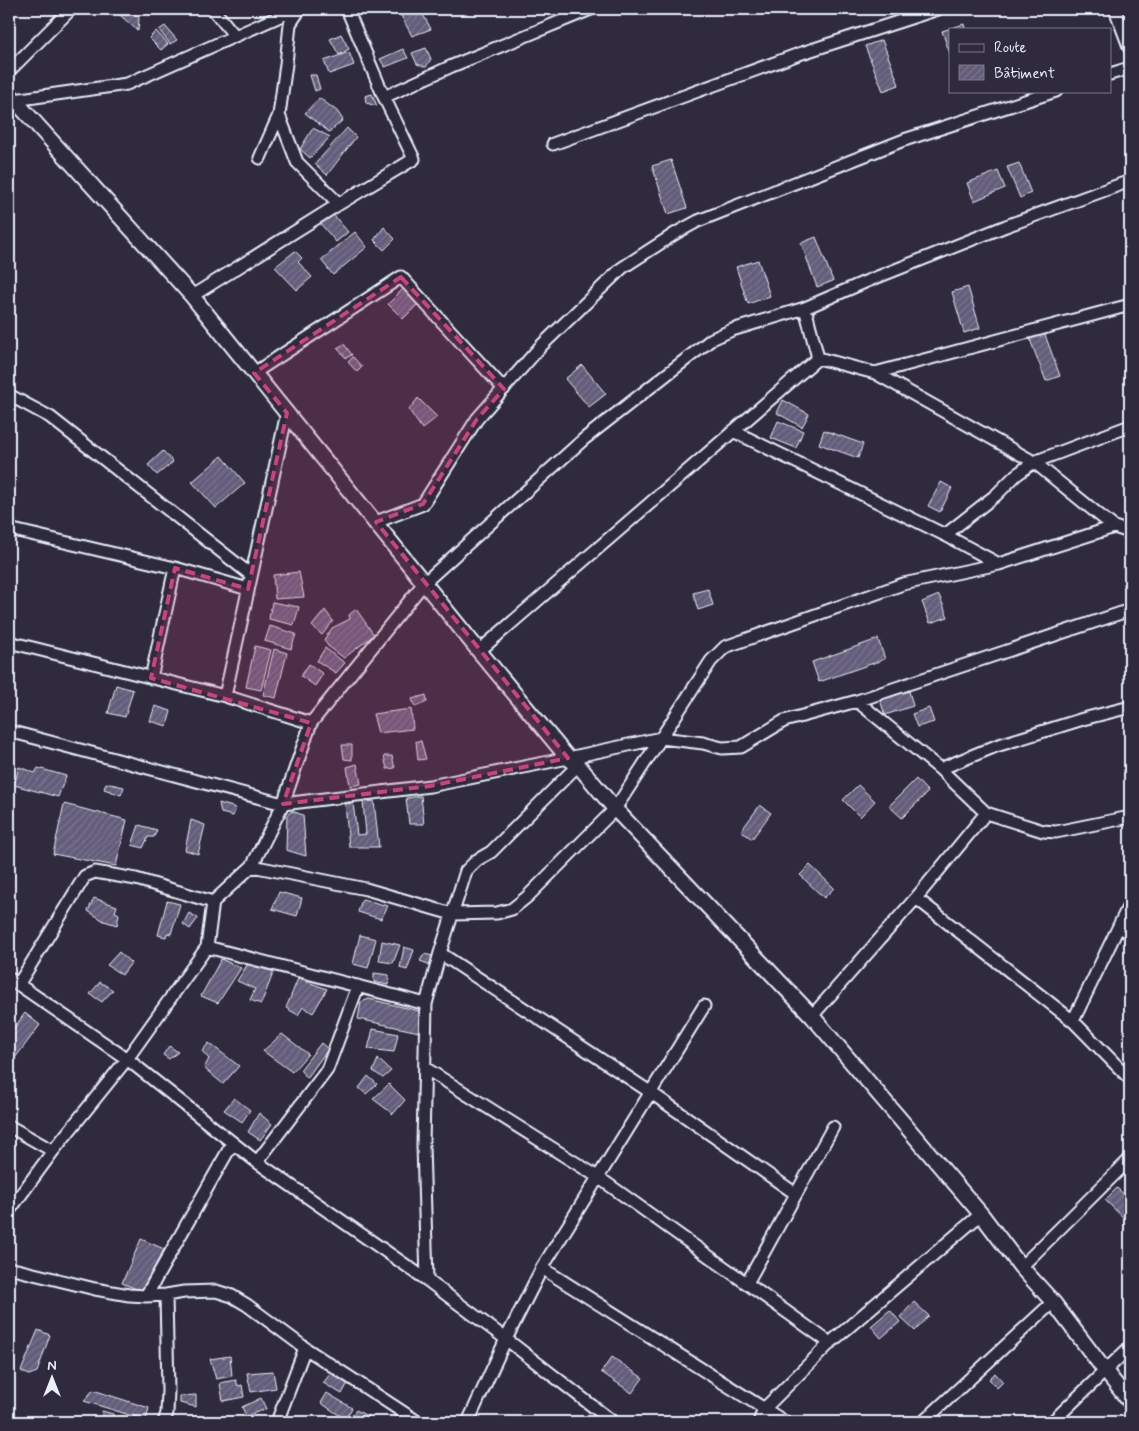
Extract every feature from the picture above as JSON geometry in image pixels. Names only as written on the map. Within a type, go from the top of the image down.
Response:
[{"type":"street","points":[[9,71],[71,9]]},
{"type":"street","points":[[213,9],[235,36]]},
{"type":"street","points":[[10,99],[127,84],[298,9]]},
{"type":"street","points":[[260,158],[279,115],[290,24],[298,9]]},
{"type":"street","points":[[192,296],[414,159],[384,96],[347,9]]},
{"type":"street","points":[[384,96],[591,9]]},
{"type":"street","points":[[553,144],[799,54],[938,9]]},
{"type":"street","points":[[1115,9],[1130,49]]},
{"type":"street","points":[[1112,73],[1130,68]]},
{"type":"street","points":[[376,522],[423,504],[478,420],[542,346],[622,268],[676,233],[698,221],[904,140],[1053,92]]},
{"type":"street","points":[[10,99],[192,296],[479,651],[573,761],[615,809],[812,1016],[981,1214],[1022,1267],[1053,1302],[1130,1402]]},
{"type":"street","points":[[279,115],[297,162],[339,204]]},
{"type":"street","points":[[9,1211],[53,1151],[127,1059],[207,948],[213,902],[252,866],[283,804],[311,723],[424,583],[584,439],[712,339],[732,330],[805,308],[1006,226],[1130,181]]},
{"type":"street","points":[[254,373],[401,277],[504,389]]},
{"type":"street","points":[[876,373],[1130,305]]},
{"type":"street","points":[[805,308],[818,358]]},
{"type":"street","points":[[818,358],[876,373],[1034,462],[1114,527],[1130,532]]},
{"type":"street","points":[[479,651],[818,358]]},
{"type":"street","points":[[9,395],[50,417],[251,575]]},
{"type":"street","points":[[225,696],[287,413]]},
{"type":"street","points":[[945,535],[1034,462],[1130,426]]},
{"type":"street","points":[[733,431],[945,535],[999,564]]},
{"type":"street","points":[[252,866],[366,889],[452,914],[497,913],[512,909],[615,809],[710,661],[725,647],[903,584],[999,564],[1114,527]]},
{"type":"street","points":[[9,529],[175,568],[248,589]]},
{"type":"street","points":[[151,678],[175,568]]},
{"type":"street","points":[[9,731],[283,804],[430,786],[573,761],[661,738],[703,743],[722,748],[741,747],[784,721],[857,701],[1130,610]]},
{"type":"street","points":[[9,642],[225,696],[311,723]]},
{"type":"street","points":[[857,701],[940,769],[986,813],[1043,831],[1056,832],[1130,817]]},
{"type":"street","points":[[940,769],[996,746],[1083,719],[1130,707]]},
{"type":"street","points":[[426,1280],[422,1145],[426,1004],[440,953],[466,871],[491,852],[573,761]]},
{"type":"street","points":[[812,1016],[916,898],[986,813]]},
{"type":"street","points":[[213,902],[136,879],[95,872],[85,876],[13,982],[127,1059],[232,1144],[426,1280],[613,1422]]},
{"type":"street","points":[[916,898],[1074,1021],[1130,1079]]},
{"type":"street","points":[[1074,1021],[1130,903]]},
{"type":"street","points":[[1120,926],[1130,934]]},
{"type":"street","points":[[207,948],[426,1004]]},
{"type":"street","points":[[440,953],[650,1092],[796,1194]]},
{"type":"street","points":[[258,1162],[327,1070],[358,986]]},
{"type":"street","points":[[468,1422],[506,1339],[542,1268],[704,1006]]},
{"type":"street","points":[[425,1068],[598,1177],[830,1343]]},
{"type":"street","points":[[9,1126],[53,1151]]},
{"type":"street","points":[[747,1282],[833,1127]]},
{"type":"street","points":[[146,1296],[232,1144]]},
{"type":"street","points":[[1022,1267],[1130,1159]]},
{"type":"street","points":[[759,1422],[764,1409],[830,1343],[981,1214]]},
{"type":"street","points":[[9,1268],[95,1289],[129,1295],[146,1296],[216,1291],[232,1296],[305,1348],[418,1422]]},
{"type":"street","points":[[542,1268],[785,1422]]},
{"type":"street","points":[[164,1422],[167,1413],[168,1391],[166,1295]]},
{"type":"street","points":[[922,1422],[1053,1302]]},
{"type":"street","points":[[1052,1422],[1130,1347]]},
{"type":"street","points":[[277,1422],[305,1348]]},
{"type":"highlighted area","points":[[401,277],[504,389],[477,419],[423,504],[376,522],[568,758],[430,786],[283,804],[311,723],[151,678],[175,568],[248,589],[287,413],[254,373]]},
{"type":"building","points":[[113,9],[130,9],[139,18],[138,31]]},
{"type":"building","points":[[406,9],[420,9],[431,29],[412,36],[399,12]]},
{"type":"building","points":[[964,24],[965,28],[951,28]]},
{"type":"building","points":[[165,26],[177,40],[170,44],[159,30]]},
{"type":"building","points":[[949,29],[949,51],[942,31]]},
{"type":"building","points":[[156,31],[168,44],[161,50],[149,38]]},
{"type":"building","points":[[341,34],[349,49],[339,55],[330,39]]},
{"type":"building","points":[[882,40],[899,85],[883,91],[865,46]]},
{"type":"building","points":[[426,48],[431,59],[426,67],[417,64],[412,53]]},
{"type":"building","points":[[403,49],[408,58],[385,67],[380,59]]},
{"type":"building","points":[[349,52],[354,65],[329,74],[324,61]]},
{"type":"building","points":[[310,75],[316,75],[320,89],[315,91]]},
{"type":"building","points":[[372,94],[377,106],[366,103],[365,96]]},
{"type":"building","points":[[319,98],[337,111],[343,120],[329,132],[305,113]]},
{"type":"building","points":[[313,128],[330,137],[310,158],[300,149]]},
{"type":"building","points":[[347,128],[356,137],[327,175],[315,164]]},
{"type":"building","points":[[671,160],[687,208],[668,214],[652,166]]},
{"type":"building","points":[[1019,163],[1031,193],[1020,198],[1007,167]]},
{"type":"building","points":[[998,171],[1005,188],[974,201],[967,183]]},
{"type":"building","points":[[332,213],[348,232],[336,242],[320,223]]},
{"type":"building","points":[[384,227],[395,239],[384,250],[374,240]]},
{"type":"building","points":[[355,232],[367,247],[333,275],[321,260]]},
{"type":"building","points":[[816,237],[833,281],[817,287],[801,243]]},
{"type":"building","points":[[295,251],[302,258],[298,262],[312,277],[297,290],[275,267]]},
{"type":"building","points":[[758,260],[770,296],[748,304],[736,267]]},
{"type":"building","points":[[968,287],[980,328],[964,333],[952,292]]},
{"type":"building","points":[[403,289],[418,304],[403,319],[388,304]]},
{"type":"building","points":[[1044,332],[1060,376],[1046,381],[1029,337]]},
{"type":"building","points":[[344,344],[352,355],[346,358],[337,348]]},
{"type":"building","points":[[353,357],[362,367],[357,372],[348,362]]},
{"type":"building","points":[[582,365],[606,394],[589,407],[565,379]]},
{"type":"building","points":[[418,398],[437,417],[422,429],[409,410]]},
{"type":"building","points":[[783,400],[809,414],[802,427],[777,413]]},
{"type":"building","points":[[778,421],[803,431],[796,448],[771,438]]},
{"type":"building","points":[[824,430],[863,444],[858,458],[819,444]]},
{"type":"building","points":[[163,451],[173,462],[157,475],[148,465]]},
{"type":"building","points":[[222,456],[245,483],[216,508],[192,482]]},
{"type":"building","points":[[941,482],[952,488],[940,512],[928,506]]},
{"type":"building","points":[[299,572],[304,597],[275,599],[273,575]]},
{"type":"building","points":[[708,589],[713,605],[698,610],[693,593]]},
{"type":"building","points":[[939,595],[948,617],[930,623],[922,602]]},
{"type":"building","points":[[272,602],[299,607],[294,625],[269,619]]},
{"type":"building","points":[[356,609],[374,635],[344,658],[328,646],[324,640],[332,628],[350,619],[349,615]]},
{"type":"building","points":[[325,610],[333,621],[322,635],[312,626]]},
{"type":"building","points":[[270,626],[296,634],[291,649],[265,641]]},
{"type":"building","points":[[878,639],[885,659],[819,682],[812,662]]},
{"type":"building","points":[[255,646],[271,650],[261,690],[246,687]]},
{"type":"building","points":[[325,648],[345,663],[336,673],[317,661]]},
{"type":"building","points":[[274,649],[287,653],[276,698],[263,695]]},
{"type":"building","points":[[309,664],[323,674],[315,686],[301,676]]},
{"type":"building","points":[[116,685],[133,690],[125,717],[108,713]]},
{"type":"building","points":[[909,691],[913,706],[885,715],[880,700]]},
{"type":"building","points":[[426,695],[427,702],[415,707],[412,699]]},
{"type":"building","points":[[155,706],[171,711],[167,726],[150,721]]},
{"type":"building","points":[[929,708],[934,722],[917,727],[912,714]]},
{"type":"building","points":[[411,709],[413,729],[378,733],[373,714]]},
{"type":"building","points":[[416,741],[421,741],[426,759],[418,760]]},
{"type":"building","points":[[342,745],[352,745],[352,760],[344,759]]},
{"type":"building","points":[[384,756],[392,756],[395,768],[387,769]]},
{"type":"building","points":[[357,764],[361,784],[350,786],[347,767]]},
{"type":"building","points":[[19,767],[35,773],[38,768],[66,776],[58,797],[14,785]]},
{"type":"building","points":[[916,779],[928,792],[902,818],[889,806]]},
{"type":"building","points":[[106,783],[124,787],[121,795],[104,789]]},
{"type":"building","points":[[858,785],[875,801],[860,817],[843,800]]},
{"type":"building","points":[[421,796],[424,824],[409,824],[406,798]]},
{"type":"building","points":[[374,801],[379,847],[349,847],[345,804],[353,803],[357,835],[366,834],[363,802]]},
{"type":"building","points":[[219,803],[236,808],[233,816],[221,813]]},
{"type":"building","points":[[64,804],[127,820],[116,866],[53,854]]},
{"type":"building","points":[[760,805],[771,813],[752,839],[741,831]]},
{"type":"building","points":[[292,811],[303,815],[306,856],[286,850],[287,815]]},
{"type":"building","points":[[191,820],[205,825],[198,854],[185,850]]},
{"type":"building","points":[[139,825],[157,830],[154,837],[148,837],[143,848],[132,845]]},
{"type":"building","points":[[810,865],[834,888],[824,898],[800,875]]},
{"type":"building","points":[[279,892],[302,898],[297,916],[272,909]]},
{"type":"building","points":[[94,898],[117,906],[115,912],[119,914],[117,925],[104,921],[88,911]]},
{"type":"building","points":[[362,899],[388,906],[381,919],[358,912]]},
{"type":"building","points":[[167,901],[180,904],[171,934],[167,933],[166,937],[158,935]]},
{"type":"building","points":[[189,913],[198,918],[190,929],[183,924]]},
{"type":"building","points":[[360,935],[376,939],[368,968],[353,964]]},
{"type":"building","points":[[382,941],[400,945],[393,963],[379,961]]},
{"type":"building","points":[[404,947],[414,950],[407,970],[400,968]]},
{"type":"building","points":[[119,952],[131,963],[122,975],[107,965]]},
{"type":"building","points":[[424,954],[437,957],[431,965],[420,961]]},
{"type":"building","points":[[221,959],[241,968],[218,1003],[201,996]]},
{"type":"building","points":[[249,962],[274,971],[261,1004],[250,1000],[255,989],[237,981]]},
{"type":"building","points":[[374,973],[389,975],[388,985],[374,982]]},
{"type":"building","points":[[299,976],[307,978],[305,981],[327,989],[313,1013],[303,1007],[298,1015],[286,1008]]},
{"type":"building","points":[[100,982],[113,990],[102,1002],[90,994]]},
{"type":"building","points":[[369,999],[419,1011],[421,1018],[419,1032],[358,1019],[361,1002]]},
{"type":"building","points":[[25,1013],[40,1025],[15,1058],[9,1053],[9,1035]]},
{"type":"building","points":[[373,1029],[398,1034],[394,1052],[368,1049]]},
{"type":"building","points":[[282,1034],[308,1054],[292,1072],[263,1051]]},
{"type":"building","points":[[209,1043],[239,1066],[223,1084],[204,1068],[209,1059],[202,1051]]},
{"type":"building","points":[[321,1043],[328,1049],[307,1078],[300,1070]]},
{"type":"building","points":[[169,1046],[178,1052],[169,1059],[163,1055]]},
{"type":"building","points":[[378,1059],[391,1071],[383,1078],[373,1071]]},
{"type":"building","points":[[368,1076],[377,1084],[366,1094],[359,1088]]},
{"type":"building","points":[[389,1084],[405,1100],[393,1114],[373,1099]]},
{"type":"building","points":[[234,1098],[250,1110],[242,1122],[224,1110]]},
{"type":"building","points":[[259,1113],[272,1124],[260,1140],[248,1132]]},
{"type":"building","points":[[1117,1188],[1130,1200],[1130,1224],[1105,1200]]},
{"type":"building","points":[[141,1239],[164,1249],[146,1293],[122,1283]]},
{"type":"building","points":[[914,1302],[929,1316],[915,1331],[900,1317]]},
{"type":"building","points":[[890,1310],[900,1322],[881,1338],[871,1326]]},
{"type":"building","points":[[38,1330],[50,1335],[37,1372],[29,1375],[21,1371]]},
{"type":"building","points":[[230,1356],[232,1376],[216,1379],[210,1359]]},
{"type":"building","points":[[612,1357],[643,1378],[632,1393],[601,1372]]},
{"type":"building","points":[[273,1371],[276,1388],[251,1392],[247,1373]]},
{"type":"building","points":[[331,1373],[348,1383],[342,1394],[323,1383]]},
{"type":"building","points":[[995,1373],[1003,1382],[997,1388],[989,1379]]},
{"type":"building","points":[[236,1380],[238,1386],[242,1385],[244,1397],[223,1401],[220,1383]]},
{"type":"building","points":[[93,1390],[149,1408],[146,1420],[84,1401]]},
{"type":"building","points":[[327,1393],[352,1408],[345,1419],[321,1403]]},
{"type":"building","points":[[196,1395],[196,1407],[180,1403],[180,1396]]},
{"type":"building","points":[[261,1398],[266,1409],[246,1416],[242,1407]]},
{"type":"building","points":[[356,1410],[378,1422],[348,1422]]},
{"type":"building","points":[[102,1411],[113,1414],[114,1422],[102,1422]]}]
